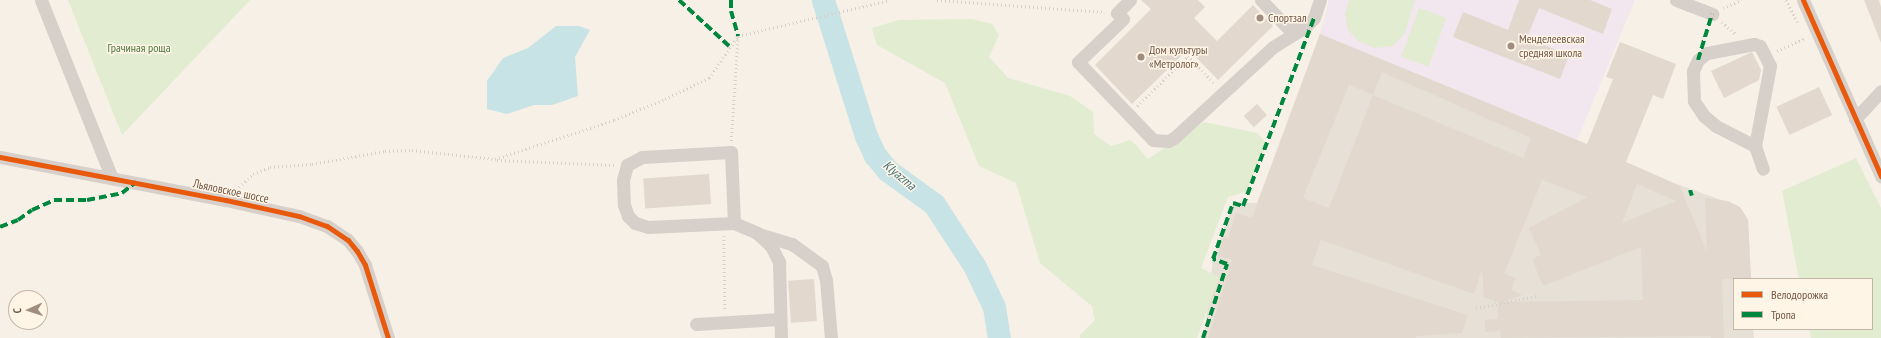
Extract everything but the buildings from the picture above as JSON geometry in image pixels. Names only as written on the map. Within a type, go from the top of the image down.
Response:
[{"type":"street","points":[[41,0],[112,178]]},
{"type":"street","points":[[1130,0],[1117,13],[1123,19],[1078,62],[1153,140],[1168,141],[1273,47],[1304,28],[1314,18],[1320,0]]},
{"type":"street","points":[[1261,0],[1287,27],[1296,30],[1304,28]]},
{"type":"street","points":[[1676,0],[1712,14]]},
{"type":"street","points":[[1803,0],[1881,176]]},
{"type":"street","points":[[1755,146],[1716,126],[1704,116],[1694,101],[1692,85],[1693,71],[1698,60],[1707,53],[1748,44],[1760,46],[1770,66],[1769,82],[1755,146],[1763,170]]},
{"type":"street","points":[[1855,119],[1881,91]]},
{"type":"street","points":[[729,223],[731,152],[642,157],[627,166],[623,180],[624,205],[628,216],[635,223],[648,227],[729,223],[792,244],[822,266],[826,280],[831,338]]},
{"type":"street","name":"Льяловское шоссе","points":[[0,157],[226,200],[313,220],[327,226],[348,240],[365,265],[388,338]]},
{"type":"street","points":[[757,233],[771,246],[779,262],[781,338]]},
{"type":"street","points":[[696,324],[780,319]]},
{"type":"path","points":[[495,159],[614,120],[665,100],[709,78],[738,36],[889,0]]},
{"type":"path","points":[[937,0],[1117,13]]},
{"type":"path","points":[[1741,0],[1712,14],[1748,44]]},
{"type":"path","points":[[731,152],[735,48],[738,36]]},
{"type":"path","points":[[1765,56],[1805,38]]},
{"type":"path","points":[[1128,114],[1188,56],[1224,92]]},
{"type":"path","points":[[226,200],[253,174],[270,167],[312,164],[385,151],[412,150],[495,159],[627,166]]},
{"type":"path","points":[[725,322],[729,223]]},
{"type":"path","points":[[1476,308],[1536,296]]},
{"type":"shaded area","points":[[1329,0],[1635,0],[1577,140],[1320,34]]},
{"type":"shaded area","points":[[1320,34],[1473,96],[1674,183],[1740,207],[1748,220],[1751,278],[1733,278],[1733,330],[1753,330],[1754,338],[1204,338],[1213,259],[1233,203],[1257,203]]},
{"type":"green space","name":"Грачиная роща","points":[[68,0],[250,0],[122,135]]},
{"type":"green space","points":[[1349,0],[1415,0],[1405,33],[1393,46],[1375,48],[1358,41],[1348,30],[1345,14]]},
{"type":"green space","points":[[1419,8],[1446,18],[1428,67],[1401,57]]},
{"type":"green space","points":[[971,19],[992,24],[999,35],[989,57],[1008,78],[1070,96],[1093,112],[1094,134],[1111,146],[1131,140],[1148,159],[1204,122],[1257,133],[1267,144],[1246,192],[1228,197],[1201,268],[1219,277],[1197,338],[1080,338],[1080,335],[1095,320],[1092,306],[1040,263],[1016,183],[979,166],[945,83],[877,45],[872,28],[899,20]]},
{"type":"green space","points":[[1856,158],[1881,208],[1881,338],[1811,338],[1809,330],[1873,330],[1873,278],[1799,278],[1782,191]]},
{"type":"water","points":[[556,26],[579,26],[590,30],[575,57],[578,96],[552,105],[534,105],[507,114],[487,109],[487,81],[503,58],[528,48]]},
{"type":"waterway","name":"Klyazma","points":[[823,0],[866,136],[875,155],[887,170],[934,204],[975,267],[994,307],[999,338]]},
{"type":"marked path","points":[[679,0],[729,46]]},
{"type":"marked path","points":[[731,0],[731,11],[738,36]]},
{"type":"marked path","points":[[1698,60],[1712,14]]},
{"type":"marked path","points":[[1203,338],[1227,264],[1213,259],[1233,203],[1243,206],[1314,18]]},
{"type":"marked path","points":[[0,227],[18,220],[32,210],[54,200],[87,200],[122,193],[136,182]]},
{"type":"marked path","points":[[1690,190],[1692,196]]},
{"type":"cycle path","points":[[1803,0],[1881,176]]},
{"type":"cycle path","points":[[0,157],[226,200],[299,216],[327,226],[348,240],[357,251],[365,265],[388,338]]},
{"type":"place","name":"Спортзал","points":[[1260,18]]},
{"type":"place","name":"Менделеевская средняя школа","points":[[1511,46]]},
{"type":"place","name":"Дом культуры «Метролог»","points":[[1141,57]]}]
